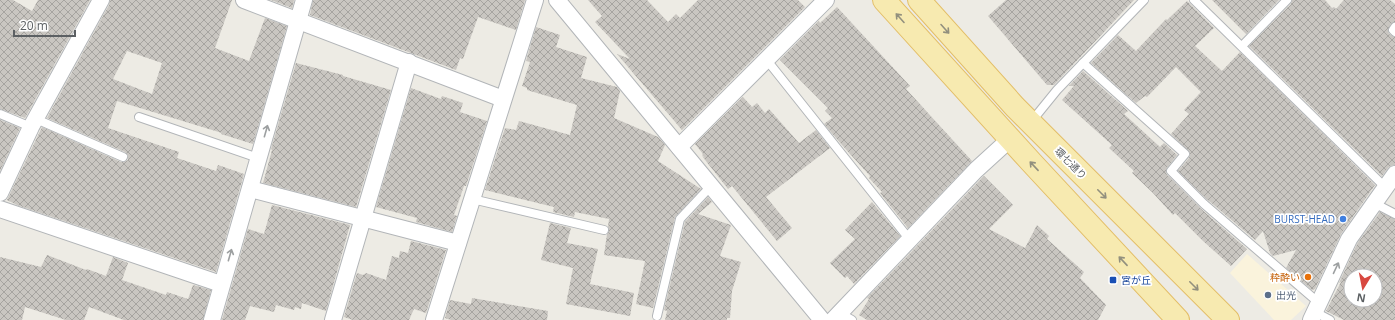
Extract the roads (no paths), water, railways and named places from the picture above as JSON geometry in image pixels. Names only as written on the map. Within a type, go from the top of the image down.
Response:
[{"type":"main road","points":[[884,0],[1010,139],[1178,320]]},
{"type":"main road","name":"環七通り","points":[[919,0],[1015,107],[1222,318]]},
{"type":"street","points":[[0,193],[33,123],[101,0]]},
{"type":"street","points":[[244,0],[298,22],[409,62],[503,99]]},
{"type":"street","points":[[212,320],[304,0]]},
{"type":"street","points":[[434,320],[535,0]]},
{"type":"street","points":[[557,0],[822,320]]},
{"type":"street","points":[[678,147],[826,0]]},
{"type":"street","points":[[333,320],[409,62]]},
{"type":"street","points":[[842,318],[910,240],[976,170],[1010,139]]},
{"type":"street","points":[[1315,312],[1349,239],[1395,174]]},
{"type":"street","points":[[250,189],[458,243]]},
{"type":"street","points":[[0,209],[222,284]]},
{"type":"lane","points":[[1030,122],[1057,90],[1144,0]]},
{"type":"lane","points":[[1194,0],[1385,187]]},
{"type":"lane","points":[[1242,46],[1288,0]]},
{"type":"lane","points":[[1395,27],[1393,30],[1395,32]]},
{"type":"lane","points":[[766,60],[910,240]]},
{"type":"lane","points":[[1083,63],[1184,154],[1171,171],[1315,312],[1330,320]]},
{"type":"lane","points":[[0,114],[33,123],[123,157]]},
{"type":"lane","points":[[139,117],[258,158]]},
{"type":"lane","points":[[657,316],[680,219],[711,186]]},
{"type":"lane","points":[[472,199],[604,230]]},
{"type":"lane","points":[[1374,203],[1395,214]]},
{"type":"place","name":"BURST-HEAD","points":[[1343,219]]},
{"type":"place","name":"粋酔い","points":[[1308,277]]},
{"type":"place","name":"宮が丘","points":[[1113,280]]},
{"type":"place","name":"出光","points":[[1268,295]]}]
